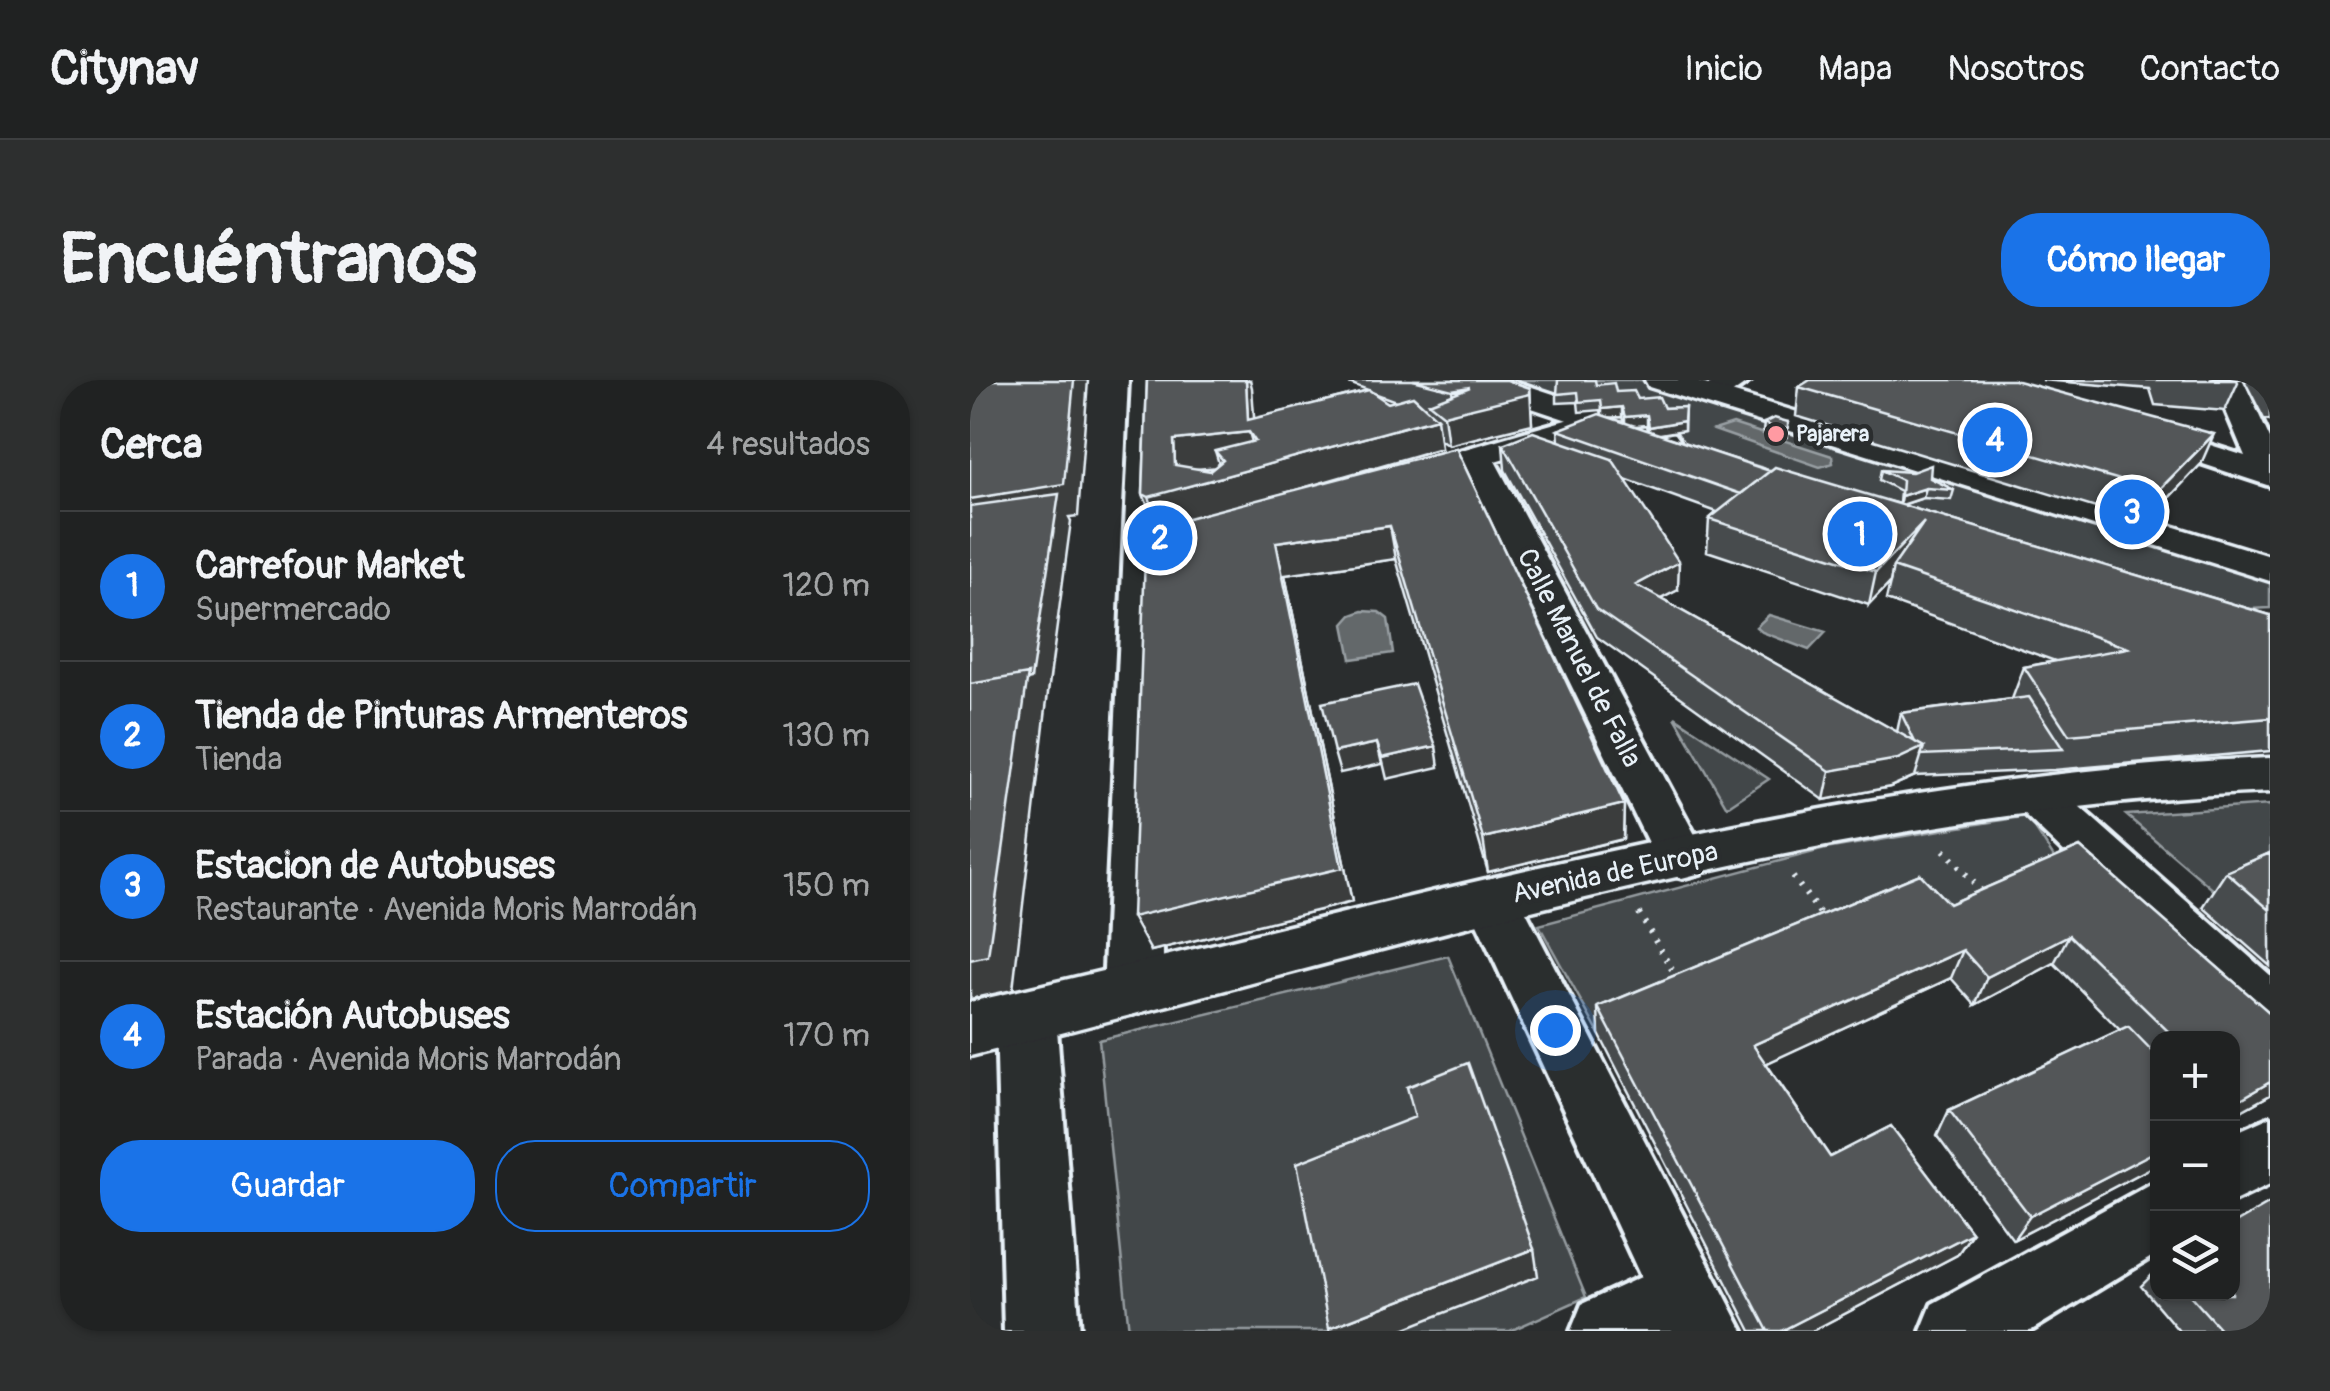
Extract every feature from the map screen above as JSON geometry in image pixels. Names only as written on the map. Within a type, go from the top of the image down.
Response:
[{"type":"main road","points":[[1480,380],[1689,449]]},
{"type":"main road","points":[[1660,380],[1723,387],[2270,570]]},
{"type":"main road","name":"Avenida de Europa","points":[[998,1022],[1493,900],[1910,813],[2191,776],[2270,775]]},
{"type":"street","points":[[1132,990],[1161,548],[1146,380]]},
{"type":"street","points":[[2102,423],[2270,476],[2260,429],[2228,380]]},
{"type":"street","points":[[1365,488],[1597,420]]},
{"type":"street","name":"Calle Manuel de Falla","points":[[1476,456],[1682,859]]},
{"type":"street","points":[[2036,796],[2270,1012]]},
{"type":"street","points":[[1493,900],[1695,1312],[1609,1331]]},
{"type":"street","points":[[998,1022],[1042,1331]]},
{"type":"street","points":[[2240,1165],[2270,1148]]},
{"type":"street","points":[[1959,1331],[2150,1219]]},
{"type":"path","points":[[1910,813],[1990,901],[1974,908]]},
{"type":"path","points":[[1616,873],[1680,983],[1663,990]]},
{"type":"path","points":[[1810,932],[1828,925]]},
{"type":"shaded area","points":[[1495,380],[1646,380],[2270,580],[2270,608],[2229,610],[1679,442]]},
{"type":"shaded area","points":[[1733,424],[1832,456],[1833,463],[1820,467],[1714,430]]},
{"type":"shaded area","points":[[1363,611],[1379,612],[1388,619],[1393,653],[1351,659],[1344,624]]},
{"type":"shaded area","points":[[1769,615],[1826,632],[1809,650],[1756,627]]},
{"type":"shaded area","points":[[1675,717],[1769,779],[1727,807]]},
{"type":"shaded area","points":[[2270,805],[2270,878],[2223,898],[2126,815]]},
{"type":"shaded area","points":[[2027,816],[2066,876],[1939,933],[1910,903],[1599,1034],[1539,925],[1825,849]]},
{"type":"shaded area","points":[[1448,956],[1586,1297],[1510,1331],[1129,1331],[1099,1040]]},
{"type":"building","points":[[970,380],[1074,380],[1064,484],[970,499]]},
{"type":"building","points":[[1147,380],[1246,380],[1248,420],[1369,390],[1388,403],[1413,396],[1437,418],[1149,497],[1143,494]],"holes":[[[1249,432],[1255,441],[1215,451],[1223,460],[1210,471],[1175,465],[1174,440]]]},
{"type":"building","points":[[1413,380],[1507,380],[1530,388],[1530,394],[1444,415],[1429,403],[1470,387],[1452,390]]},
{"type":"building","points":[[1558,380],[1614,383],[1616,392],[1634,391],[1638,399],[1659,397],[1664,408],[1685,407],[1684,421],[1649,427],[1647,415],[1625,417],[1622,407],[1602,409],[1601,400],[1579,402],[1578,392],[1557,394]]},
{"type":"building","points":[[1810,380],[2014,380],[2214,434],[2158,491],[1799,387]]},
{"type":"building","points":[[1599,414],[1770,471],[1741,494],[1558,430]]},
{"type":"building","points":[[1774,418],[1788,422],[1788,427],[1777,430],[1764,423]]},
{"type":"building","points":[[1533,432],[1612,459],[1679,562],[1636,585],[1924,747],[1898,759],[1830,771],[1596,609],[1503,444]]},
{"type":"building","points":[[1456,448],[1624,804],[1483,838],[1390,526],[1276,542],[1342,868],[1132,917],[1146,529]]},
{"type":"building","points":[[1931,465],[1930,478],[1954,490],[1926,488],[1901,496],[1902,480],[1881,470],[1912,472]]},
{"type":"building","points":[[1775,467],[2270,615],[2270,718],[2069,735],[2024,667],[2128,648],[1893,567],[1924,522],[1876,572],[1709,519]]},
{"type":"building","points":[[1059,494],[1031,679],[1027,680],[1028,674],[970,684],[970,506]]},
{"type":"building","points":[[1028,674],[988,956],[970,960],[970,684]]},
{"type":"building","points":[[1414,684],[1436,746],[1382,758],[1377,743],[1334,752],[1322,703]]},
{"type":"building","points":[[2029,697],[2063,749],[1921,755],[1924,747],[1915,742],[1901,713]]},
{"type":"building","points":[[2080,847],[2270,1013],[2270,1082],[2240,1099],[2240,1031],[2168,1031],[2069,935],[1987,977],[1963,950],[1753,1045],[1830,1157],[1891,1126],[1972,1233],[1781,1331],[1768,1331],[1598,1007],[1920,874],[1949,904]]},
{"type":"building","points":[[2270,853],[2270,910],[2226,872]]},
{"type":"building","points":[[2128,1026],[2150,1049],[2150,1154],[2030,1216],[1949,1110]]},
{"type":"building","points":[[1468,1063],[1534,1249],[1329,1328],[1297,1163],[1415,1117],[1407,1087]]},
{"type":"building","points":[[2270,1203],[2270,1331],[2222,1331],[2195,1301],[2240,1301],[2240,1220]]},
{"type":"place","name":"Pajarera","points":[[1776,434]]},
{"type":"place","name":"Estación Autobuses","points":[[1995,440]]},
{"type":"place","name":"Estacion de Autobuses","points":[[2132,512]]},
{"type":"place","name":"Carrefour Market","points":[[1860,534]]},
{"type":"place","name":"Tienda de Pinturas Armenteros","points":[[1160,538]]}]
